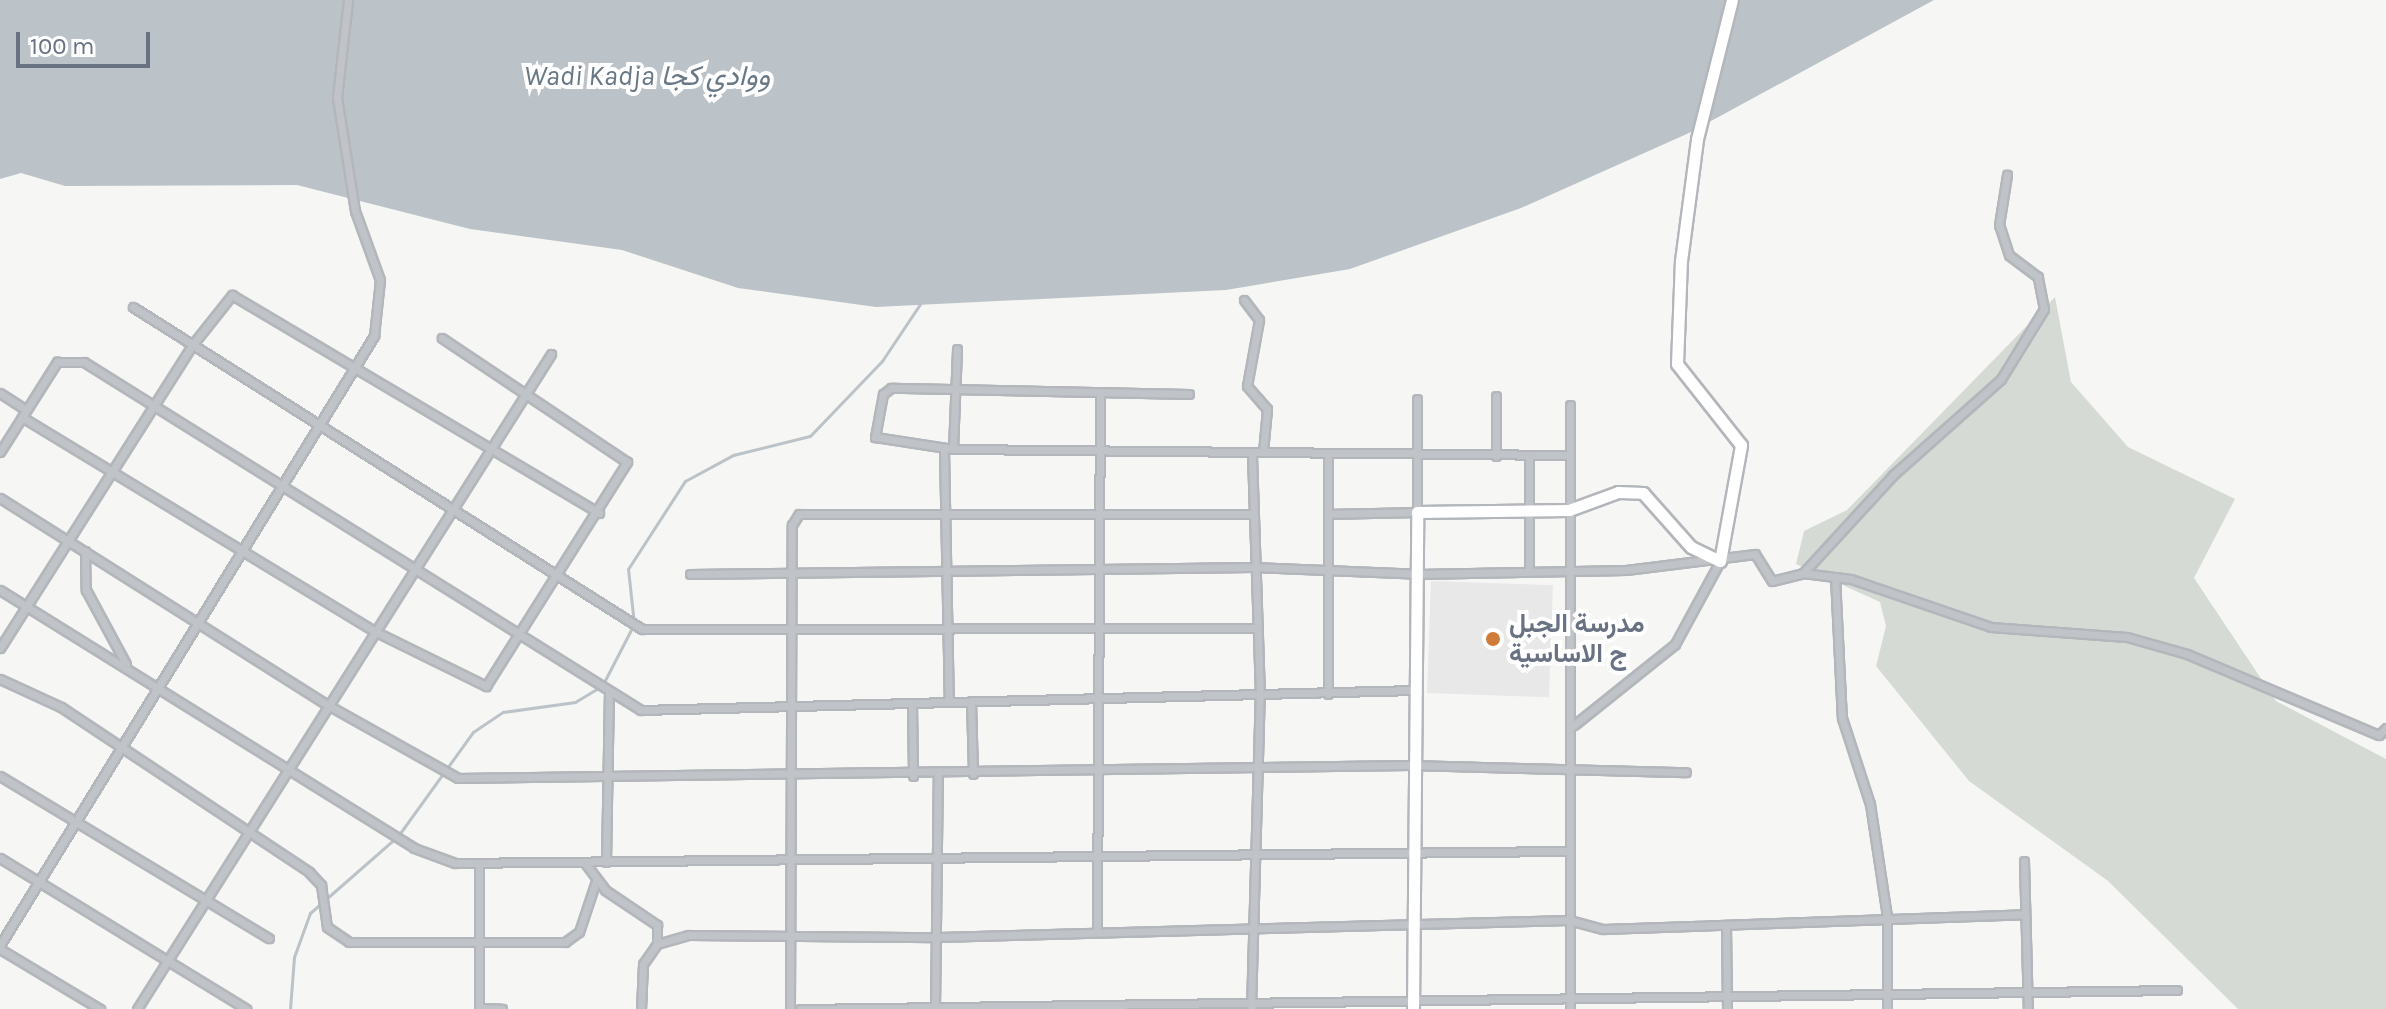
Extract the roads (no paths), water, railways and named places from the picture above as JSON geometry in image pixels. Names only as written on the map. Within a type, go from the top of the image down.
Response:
[{"type":"main road","points":[[1413,1006],[1410,765],[1416,690],[1417,512],[1569,510],[1618,492],[1643,493],[1691,547],[1720,561],[1741,445],[1677,364],[1697,139],[1732,0]]},
{"type":"street","points":[[100,1009],[0,947],[323,426],[374,336],[380,280],[355,211],[337,97],[348,0]]},
{"type":"street","points":[[1803,573],[1893,475],[2001,379],[2044,309],[2038,277],[2009,255],[1999,225],[2007,175]]},
{"type":"street","points":[[0,648],[152,406],[193,344],[232,295],[359,366],[599,513]]},
{"type":"street","points":[[1244,300],[1259,320],[1247,386],[1267,409],[1263,452]]},
{"type":"street","points":[[133,307],[562,574],[642,629],[791,629],[948,624],[1255,628]]},
{"type":"street","points":[[0,393],[24,414],[111,471],[374,631],[475,686],[492,682],[624,474],[622,453],[442,338]]},
{"type":"street","points":[[949,702],[946,511],[957,349]]},
{"type":"street","points":[[137,1009],[326,704],[416,569],[551,354]]},
{"type":"street","points":[[0,452],[57,362],[68,357],[524,635],[568,658],[609,694],[641,710],[1416,690]]},
{"type":"street","points":[[1189,394],[1100,395],[891,388],[880,408],[879,443],[949,449],[1416,457],[1570,455]]},
{"type":"street","points":[[1097,927],[1100,395]]},
{"type":"street","points":[[1496,396],[1496,456]]},
{"type":"street","points":[[1328,514],[1417,512],[1417,399]]},
{"type":"street","points":[[1570,405],[1574,725],[1569,770],[1570,1009]]},
{"type":"street","points":[[1250,1007],[1251,858],[1260,696],[1253,567],[1252,452]]},
{"type":"street","points":[[1328,454],[1328,694]]},
{"type":"street","points":[[1529,455],[1529,572]]},
{"type":"street","points":[[0,498],[326,704],[458,778],[913,776],[1410,765],[1686,772]]},
{"type":"street","points":[[790,1009],[791,569],[792,525],[799,514],[1101,511],[1252,514]]},
{"type":"street","points":[[85,551],[86,590],[127,666]]},
{"type":"street","points":[[690,574],[791,569],[1253,567],[1327,573],[1529,572],[1720,561],[1755,554],[1772,581],[1803,573],[1835,577],[1991,627],[2127,637],[2187,654],[2379,735],[2386,728]]},
{"type":"street","points":[[1574,725],[1675,644],[1720,561]]},
{"type":"street","points":[[1835,577],[1842,718],[1870,804],[1887,916],[1887,1009]]},
{"type":"street","points":[[0,590],[289,764],[414,848],[445,861],[585,863],[790,856],[1251,858],[1569,851]]},
{"type":"street","points":[[0,679],[61,707],[120,751],[247,832],[321,885],[327,927],[342,938],[479,942],[574,939],[596,881]]},
{"type":"street","points":[[606,862],[609,694]]},
{"type":"street","points":[[971,701],[973,774]]},
{"type":"street","points":[[912,703],[913,776]]},
{"type":"street","points":[[935,1009],[940,856],[938,775]]},
{"type":"street","points":[[0,776],[269,938]]},
{"type":"street","points":[[0,858],[246,1009]]},
{"type":"street","points":[[2024,861],[2028,1009]]},
{"type":"street","points":[[479,863],[479,1009],[502,1009]]},
{"type":"street","points":[[585,863],[596,881],[651,916],[657,944]]},
{"type":"street","points":[[641,1009],[643,964],[657,944],[689,935],[790,939],[938,937],[1097,927],[1569,920],[1603,929],[1726,926],[1887,916],[2025,914]]},
{"type":"street","points":[[1726,926],[1727,1009]]},
{"type":"street","points":[[800,1009],[1413,1006],[1569,998],[2177,990]]},
{"type":"water","name":"Wadi Kadja ووادي كجا","points":[[0,0],[1934,0],[1689,133],[1521,208],[1350,269],[1226,290],[876,307],[738,288],[622,250],[470,229],[297,185],[65,186],[21,173],[0,179]]},
{"type":"waterway","points":[[290,1009],[294,957],[310,913],[398,836],[473,732],[503,712],[575,702],[602,686],[634,624],[628,569],[685,481],[733,455],[810,436],[882,361],[920,304]]},
{"type":"place","name":"مدرسة الجبل ج الاساسية","points":[[1493,639]]}]
